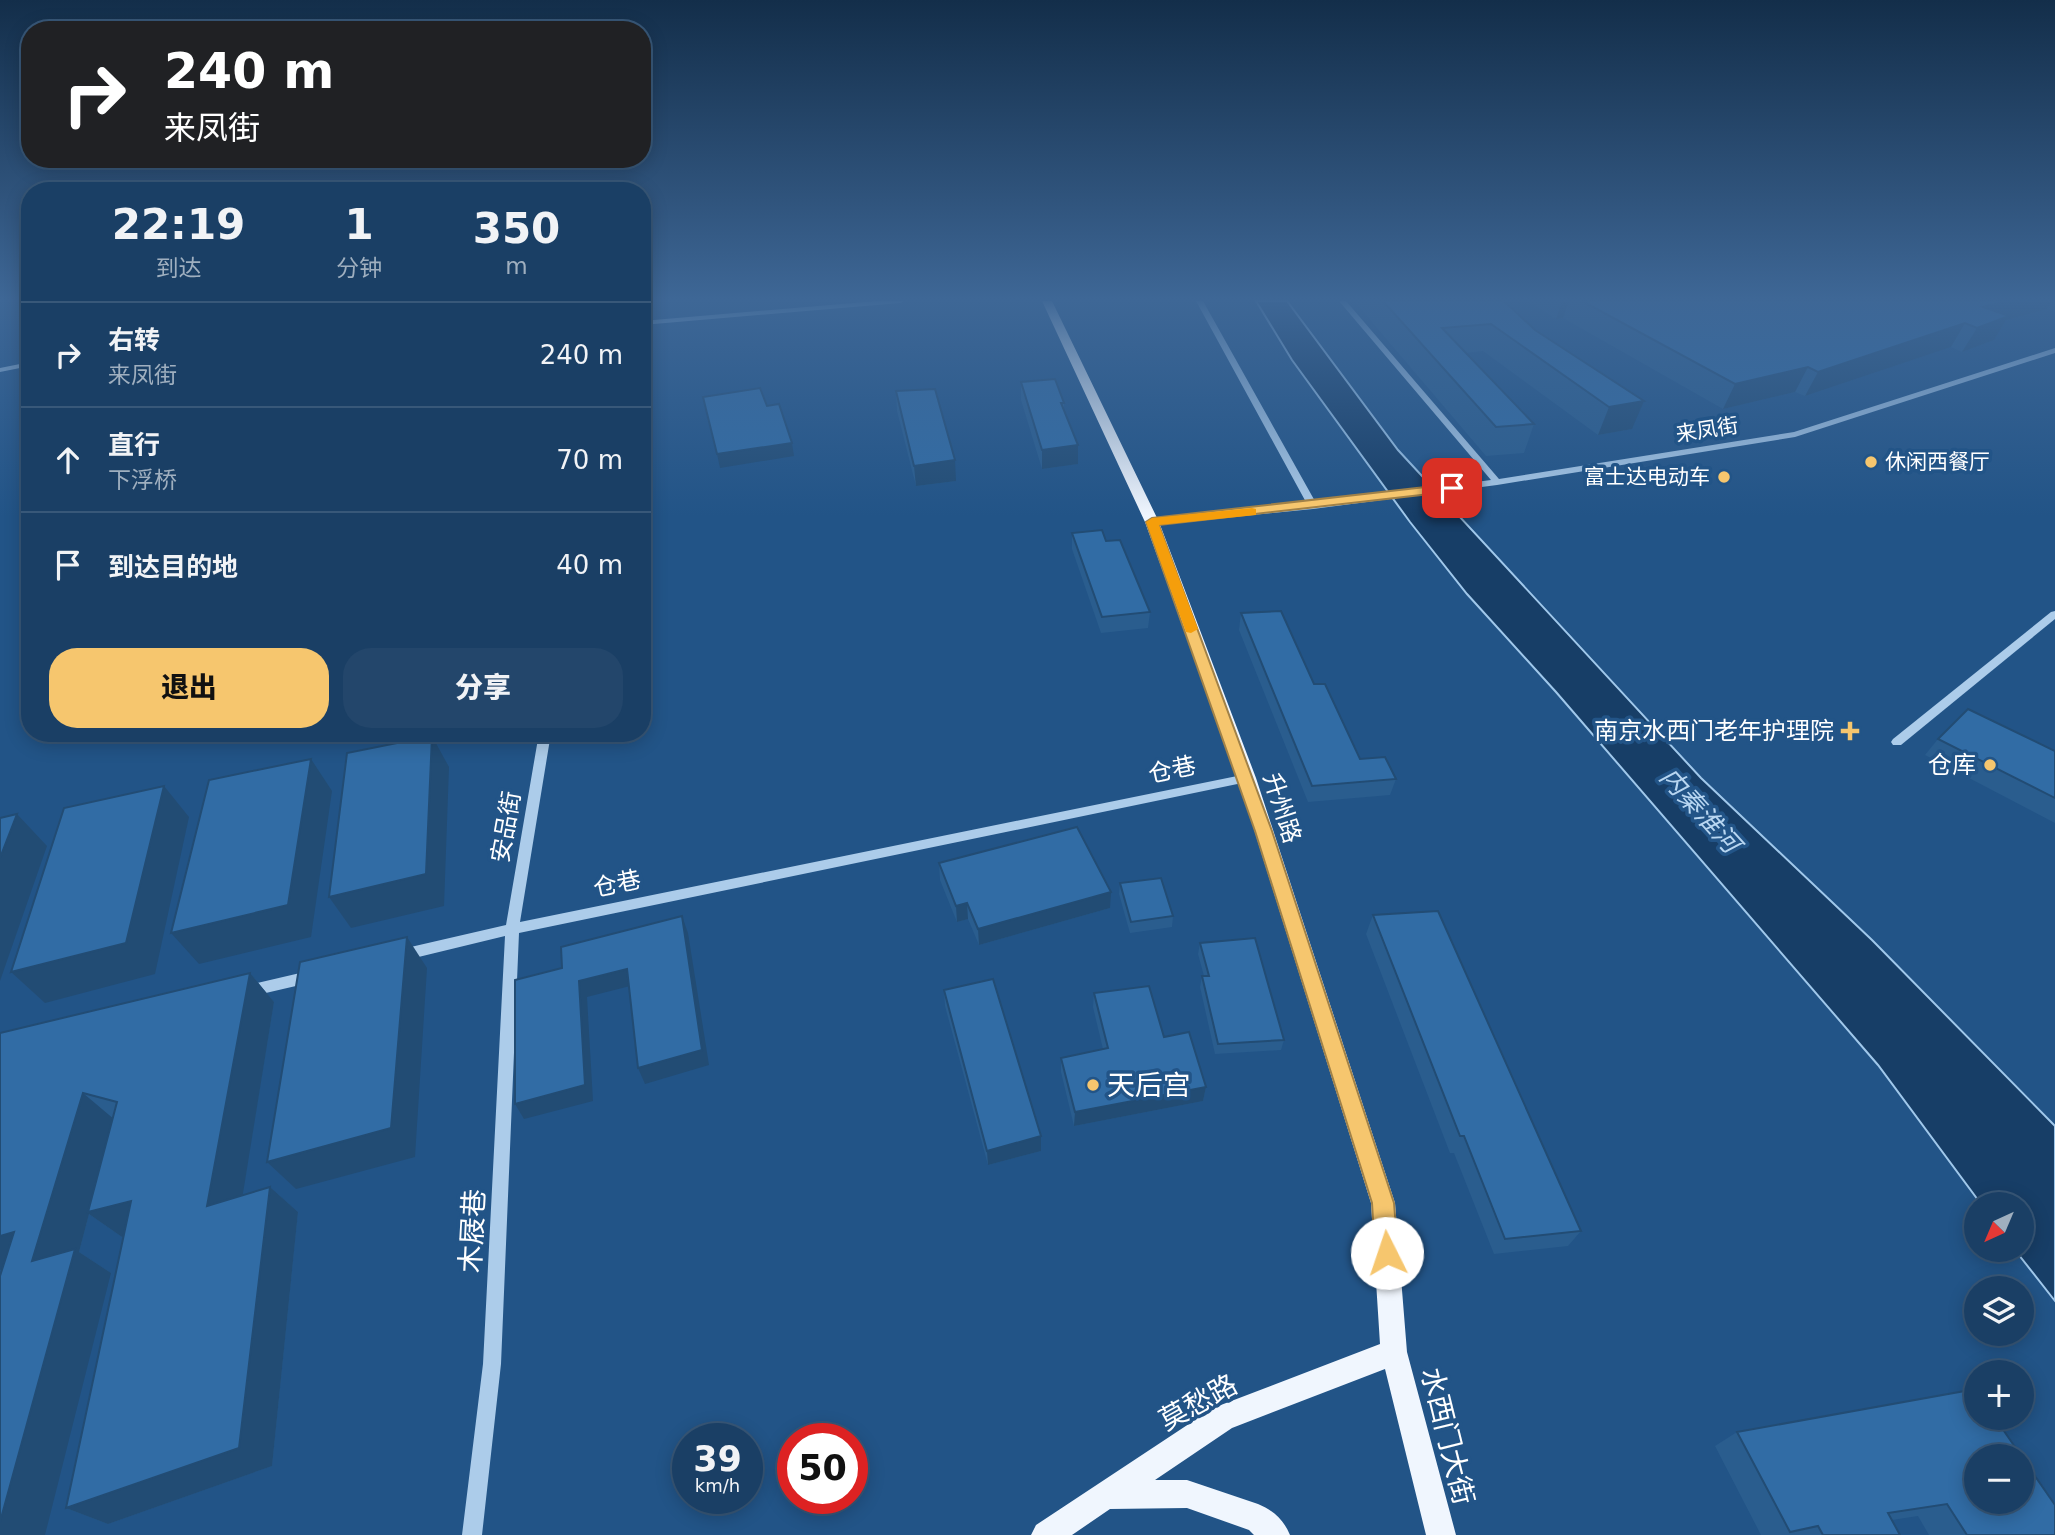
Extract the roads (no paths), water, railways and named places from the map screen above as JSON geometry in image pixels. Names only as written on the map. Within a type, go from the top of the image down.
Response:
[{"type":"main road","name":"升州路","points":[[1081,373],[1152,522],[1247,778],[1383,1203],[1394,1352]]},
{"type":"main road","name":"莫愁路","points":[[1046,1535],[1223,1418],[1394,1352]]},
{"type":"main road","name":"水西门大街","points":[[1394,1352],[1441,1535]]},
{"type":"main road","points":[[1107,1495],[1187,1494],[1258,1519],[1275,1535]]},
{"type":"street","points":[[1152,522],[1313,506],[1239,373]]},
{"type":"street","points":[[1403,373],[1497,482]]},
{"type":"street","name":"来凤街","points":[[1313,506],[1479,485],[1794,433],[1984,373]]},
{"type":"street","points":[[1897,742],[2055,614]]},
{"type":"street","name":"安品街","points":[[512,929],[543,742]]},
{"type":"street","name":"仓巷","points":[[391,958],[512,929],[1247,778]]},
{"type":"street","name":"木屐巷","points":[[472,1535],[492,1364],[512,929]]},
{"type":"street","points":[[229,996],[324,974]]},
{"type":"water","name":"内秦淮河","points":[[1301,373],[1340,373],[1398,450],[1701,778],[1872,940],[2055,1126],[2055,1301],[2024,1262],[2034,1262],[2034,1192],[1972,1192],[1878,1065],[1556,692],[1467,594],[1410,522]]},
{"type":"place","name":"休闲西餐厅","points":[[1871,462]]},
{"type":"place","name":"富士达电动车","points":[[1724,477]]},
{"type":"place","name":"南京水西门老年护理院","points":[[1850,731]]},
{"type":"place","name":"仓库","points":[[1990,765]]},
{"type":"place","name":"天后宫","points":[[1093,1085]]}]
